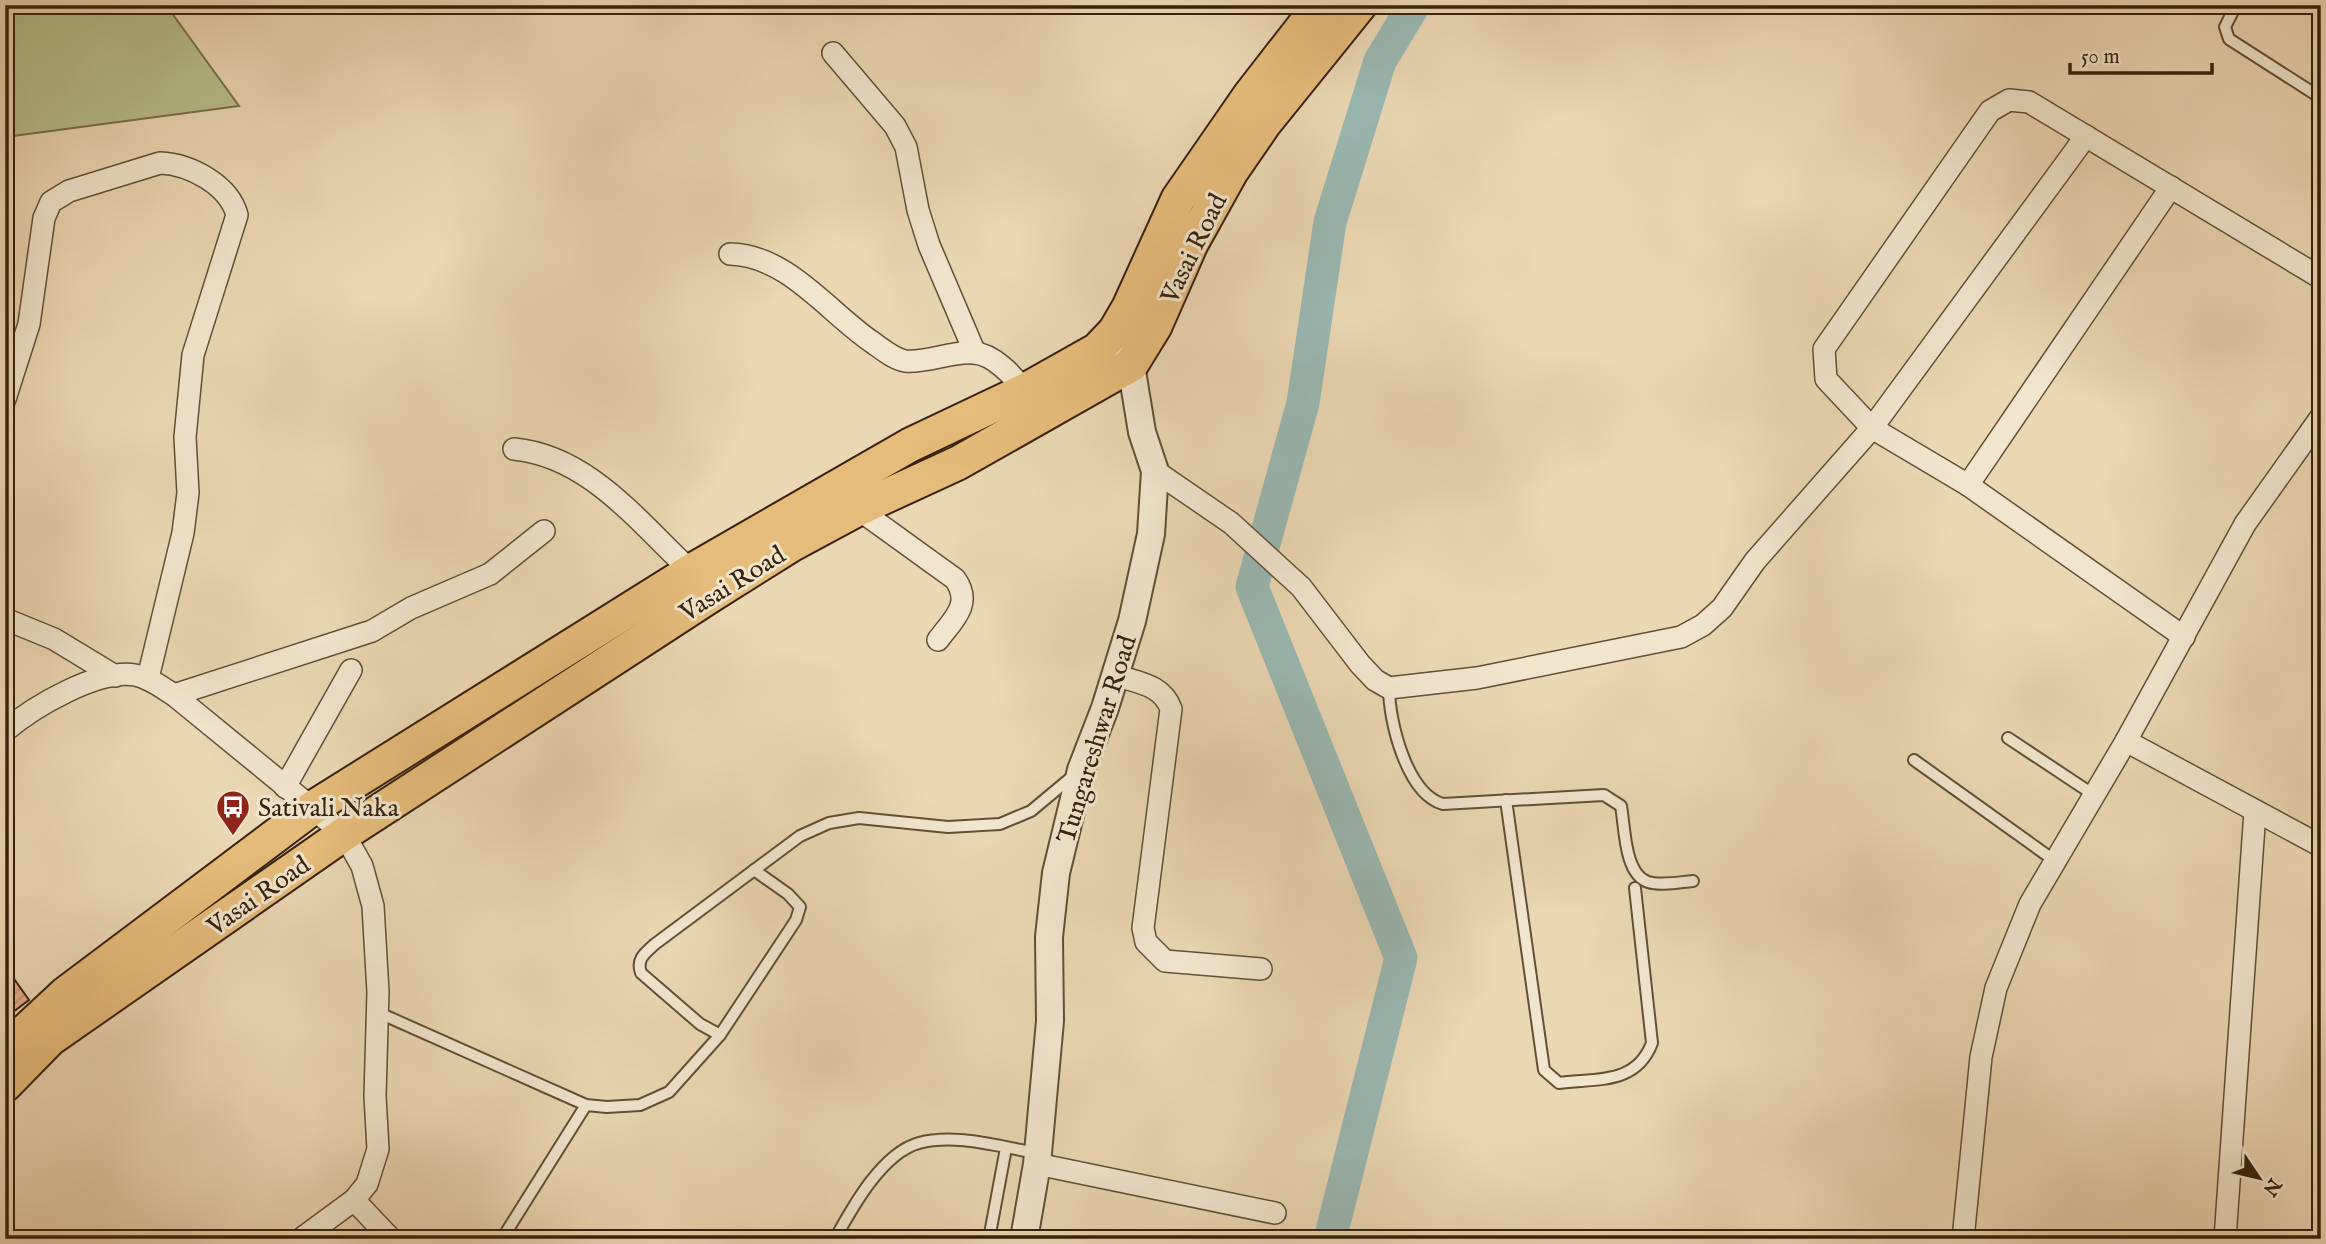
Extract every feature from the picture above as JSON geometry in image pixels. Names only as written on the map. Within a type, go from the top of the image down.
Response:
[{"type":"main road","name":"Vasai Road","points":[[5,1050],[65,994],[311,809],[691,570],[909,445],[1024,391],[1097,350],[1117,328],[1178,200],[1250,95],[1321,5]]},
{"type":"main road","name":"Vasai Road","points":[[5,1085],[50,1039],[344,834],[710,596],[791,545],[858,509],[958,463],[1131,365],[1155,327],[1191,244],[1231,172],[1264,124],[1360,5]]},
{"type":"street","points":[[833,53],[895,126],[906,147],[918,210],[929,245],[975,353]]},
{"type":"street","points":[[2184,637],[1968,485],[1872,428],[1826,379],[1824,349],[1990,111],[2009,100],[2029,102],[2321,278]]},
{"type":"street","points":[[1154,471],[1231,523],[1301,587],[1360,664],[1375,680],[1389,688],[1477,678],[1681,637],[1703,625],[1722,608],[1755,561],[1872,428],[2086,136]]},
{"type":"street","points":[[5,399],[29,324],[44,218],[55,198],[160,163],[173,164],[199,174],[227,193],[237,215],[193,355],[185,437],[188,493],[183,533],[148,678]]},
{"type":"street","points":[[1968,485],[2171,187]]},
{"type":"street","points":[[730,254],[748,254],[767,262],[800,283],[849,327],[902,361],[934,360],[975,353],[998,364],[1024,391]]},
{"type":"street","name":"Tungareshwar Road","points":[[1024,1239],[1038,1158],[1050,1021],[1049,937],[1054,886],[1081,770],[1132,621],[1151,534],[1154,471],[1142,432],[1131,365],[1117,328]]},
{"type":"street","points":[[1962,1239],[1981,1056],[1996,988],[2030,904],[2126,741],[2245,524],[2321,417]]},
{"type":"street","points":[[514,449],[556,458],[584,472],[691,570]]},
{"type":"street","points":[[858,509],[955,579],[963,589],[961,610],[937,640]]},
{"type":"street","points":[[174,695],[372,631],[411,608],[490,574],[544,531]]},
{"type":"street","points":[[5,619],[54,639],[115,676]]},
{"type":"street","points":[[285,787],[351,670]]},
{"type":"street","points":[[1115,675],[1157,689],[1166,695],[1171,709],[1143,928],[1146,942],[1165,961],[1261,969]]},
{"type":"street","points":[[5,731],[56,695],[115,676],[148,678],[174,695],[344,834],[362,866],[373,906],[378,1149],[367,1184],[354,1200],[301,1239]]},
{"type":"street","points":[[2126,741],[2321,846]]},
{"type":"street","points":[[2225,1239],[2255,811]]},
{"type":"street","points":[[1038,1158],[1275,1213]]},
{"type":"street","points":[[354,1200],[391,1239]]},
{"type":"lane","points":[[2236,5],[2225,27],[2229,39],[2321,98]]},
{"type":"lane","points":[[1389,688],[1389,711],[1397,740],[1421,792],[1443,804],[1604,795],[1621,806],[1633,870],[1640,878],[1651,883],[1693,881]]},
{"type":"lane","points":[[2008,738],[2094,795]]},
{"type":"lane","points":[[1914,760],[2055,861]]},
{"type":"lane","points":[[720,1035],[690,1016],[641,973],[638,966],[642,956],[654,944],[800,836],[829,822],[859,818],[948,827],[1000,824],[1031,811],[1081,770]]},
{"type":"lane","points":[[1506,800],[1544,1070],[1559,1083],[1625,1075],[1647,1058],[1652,1043],[1635,888]]},
{"type":"lane","points":[[377,1012],[586,1105],[640,1105],[670,1092],[720,1035],[796,920],[800,908],[788,894],[754,870]]},
{"type":"lane","points":[[502,1239],[586,1105]]},
{"type":"lane","points":[[835,1239],[855,1201],[894,1157],[917,1143],[946,1139],[1006,1148],[1038,1158]]},
{"type":"lane","points":[[989,1239],[1006,1148]]},
{"type":"green space","points":[[5,5],[166,5],[239,106],[5,137]]},
{"type":"building","points":[[5,966],[29,1000],[5,1018]]},
{"type":"waterway","points":[[1330,1239],[1401,958],[1252,587],[1303,403],[1330,222],[1380,61],[1414,5]]},
{"type":"place","name":"Sativali Naka","points":[[233,837]]}]
